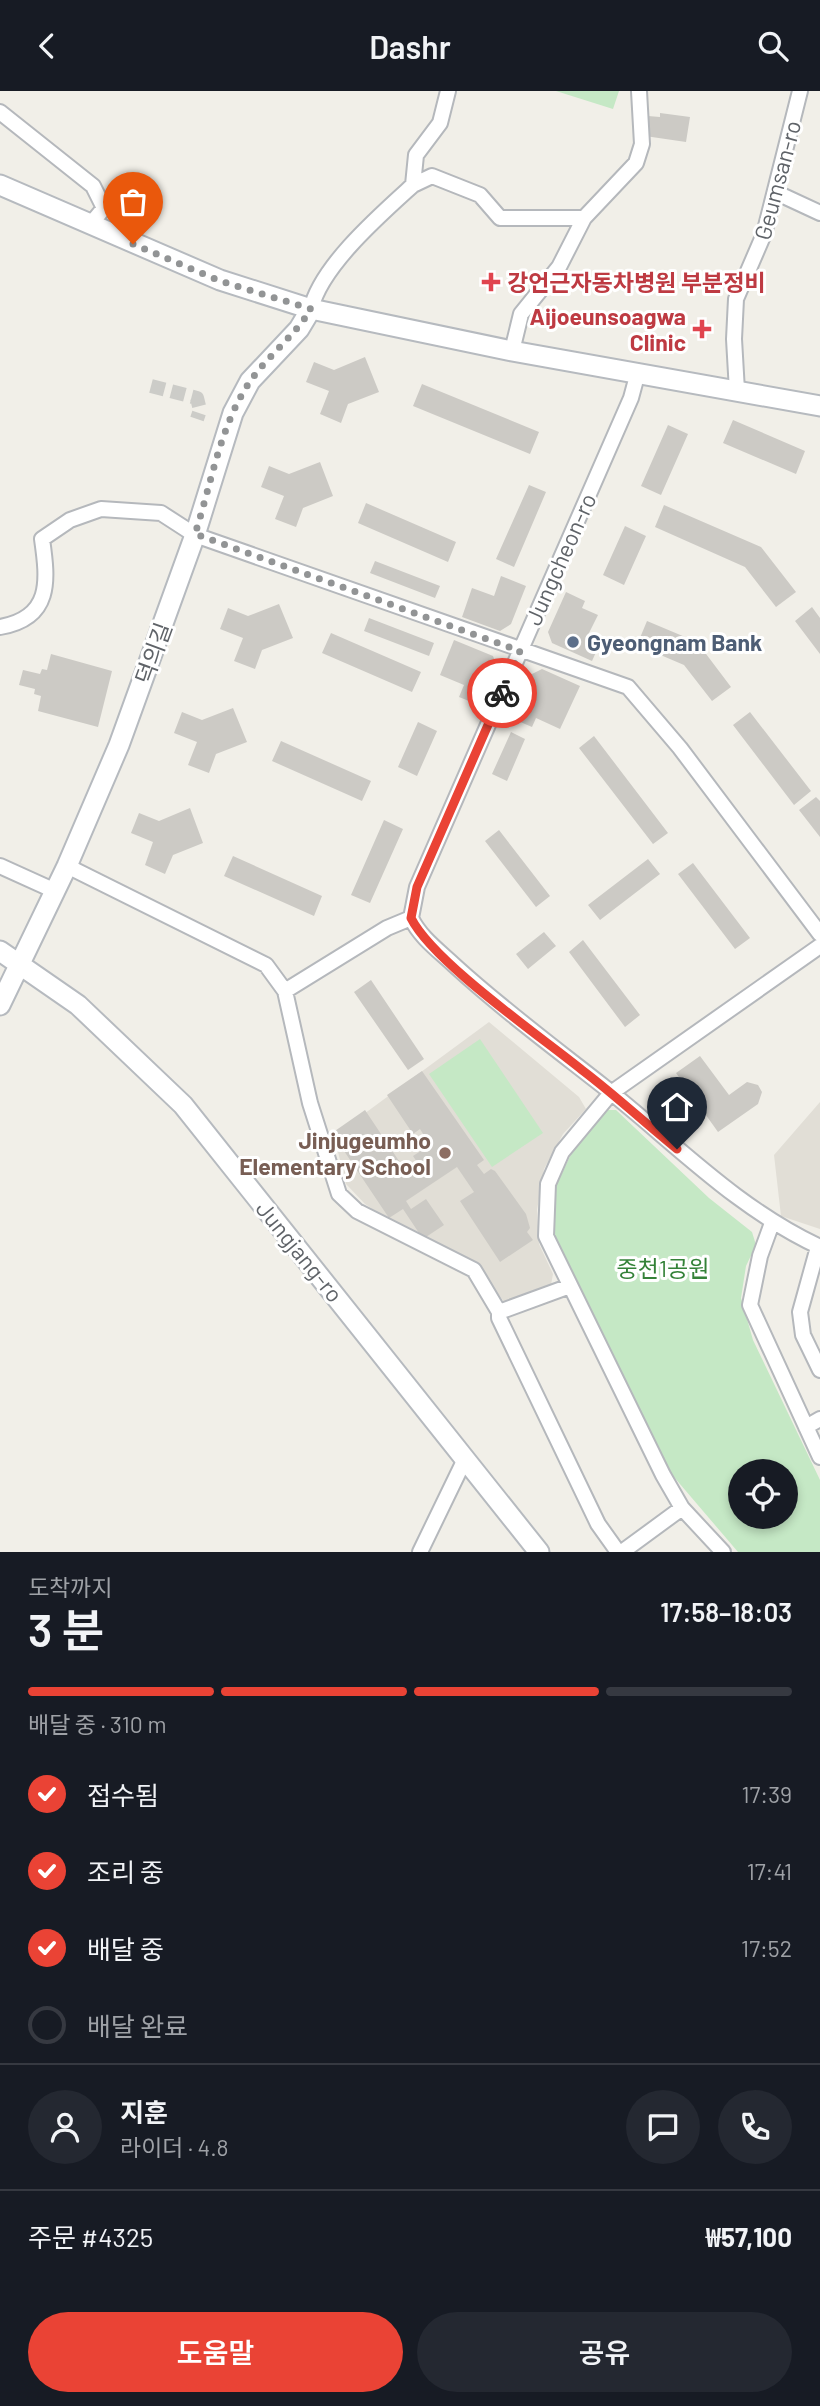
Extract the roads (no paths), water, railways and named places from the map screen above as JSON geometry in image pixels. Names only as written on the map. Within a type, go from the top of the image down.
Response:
[{"type":"street","points":[[413,185],[416,155],[440,123],[448,91]]},
{"type":"street","points":[[512,351],[521,314],[559,267],[584,218],[636,163],[642,144],[639,91]]},
{"type":"street","name":"Geumsan-ro","points":[[737,391],[734,339],[736,299],[764,234],[800,91]]},
{"type":"street","points":[[0,113],[93,186],[104,208],[90,225]]},
{"type":"street","points":[[311,309],[315,290],[383,212],[413,185],[432,176],[480,195],[500,218],[584,218]]},
{"type":"street","points":[[0,185],[220,281],[311,309],[512,351],[820,406]]},
{"type":"street","points":[[776,193],[820,213]]},
{"type":"street","name":"덕의길","points":[[0,1005],[53,890],[67,866],[144,682],[195,534],[233,412],[250,381],[299,329],[311,309]]},
{"type":"street","name":"Jungcheon-ro","points":[[411,918],[417,887],[631,398],[638,372]]},
{"type":"street","points":[[0,627],[24,620],[40,605],[48,580],[42,539],[69,520],[101,509],[124,508],[161,513],[195,534],[628,687],[680,748],[820,934]]},
{"type":"street","points":[[0,866],[53,890]]},
{"type":"street","points":[[67,866],[266,965],[285,991],[310,1103],[339,1194],[357,1211],[474,1270],[499,1313],[499,1318],[598,1524],[620,1552],[682,1508]]},
{"type":"street","points":[[285,991],[387,927],[411,918],[426,940],[493,999],[726,1189],[772,1223],[819,1247],[800,1313],[803,1335],[820,1370]]},
{"type":"street","points":[[723,1552],[682,1508],[546,1236],[548,1184],[562,1152],[611,1093],[820,946]]},
{"type":"street","name":"Jungjang-ro","points":[[0,951],[78,1005],[183,1105],[539,1552]]},
{"type":"street","points":[[772,1223],[760,1256],[750,1305],[820,1457]]},
{"type":"street","points":[[499,1313],[570,1286]]},
{"type":"street","points":[[806,1427],[820,1419]]},
{"type":"street","points":[[420,1552],[465,1459]]},
{"type":"tunnel","points":[[151,386],[197,398],[200,410],[197,419]]},
{"type":"place","name":"강언근자동차병원 부분정비","points":[[491,282]]},
{"type":"place","name":"Aijoeunsoagwa Clinic","points":[[702,329]]},
{"type":"place","name":"Gyeongnam Bank","points":[[573,642]]},
{"type":"place","name":"Jinjugeumho Elementary School","points":[[445,1153]]},
{"type":"park label","name":"중천1공원","points":[[663,1268]]}]
